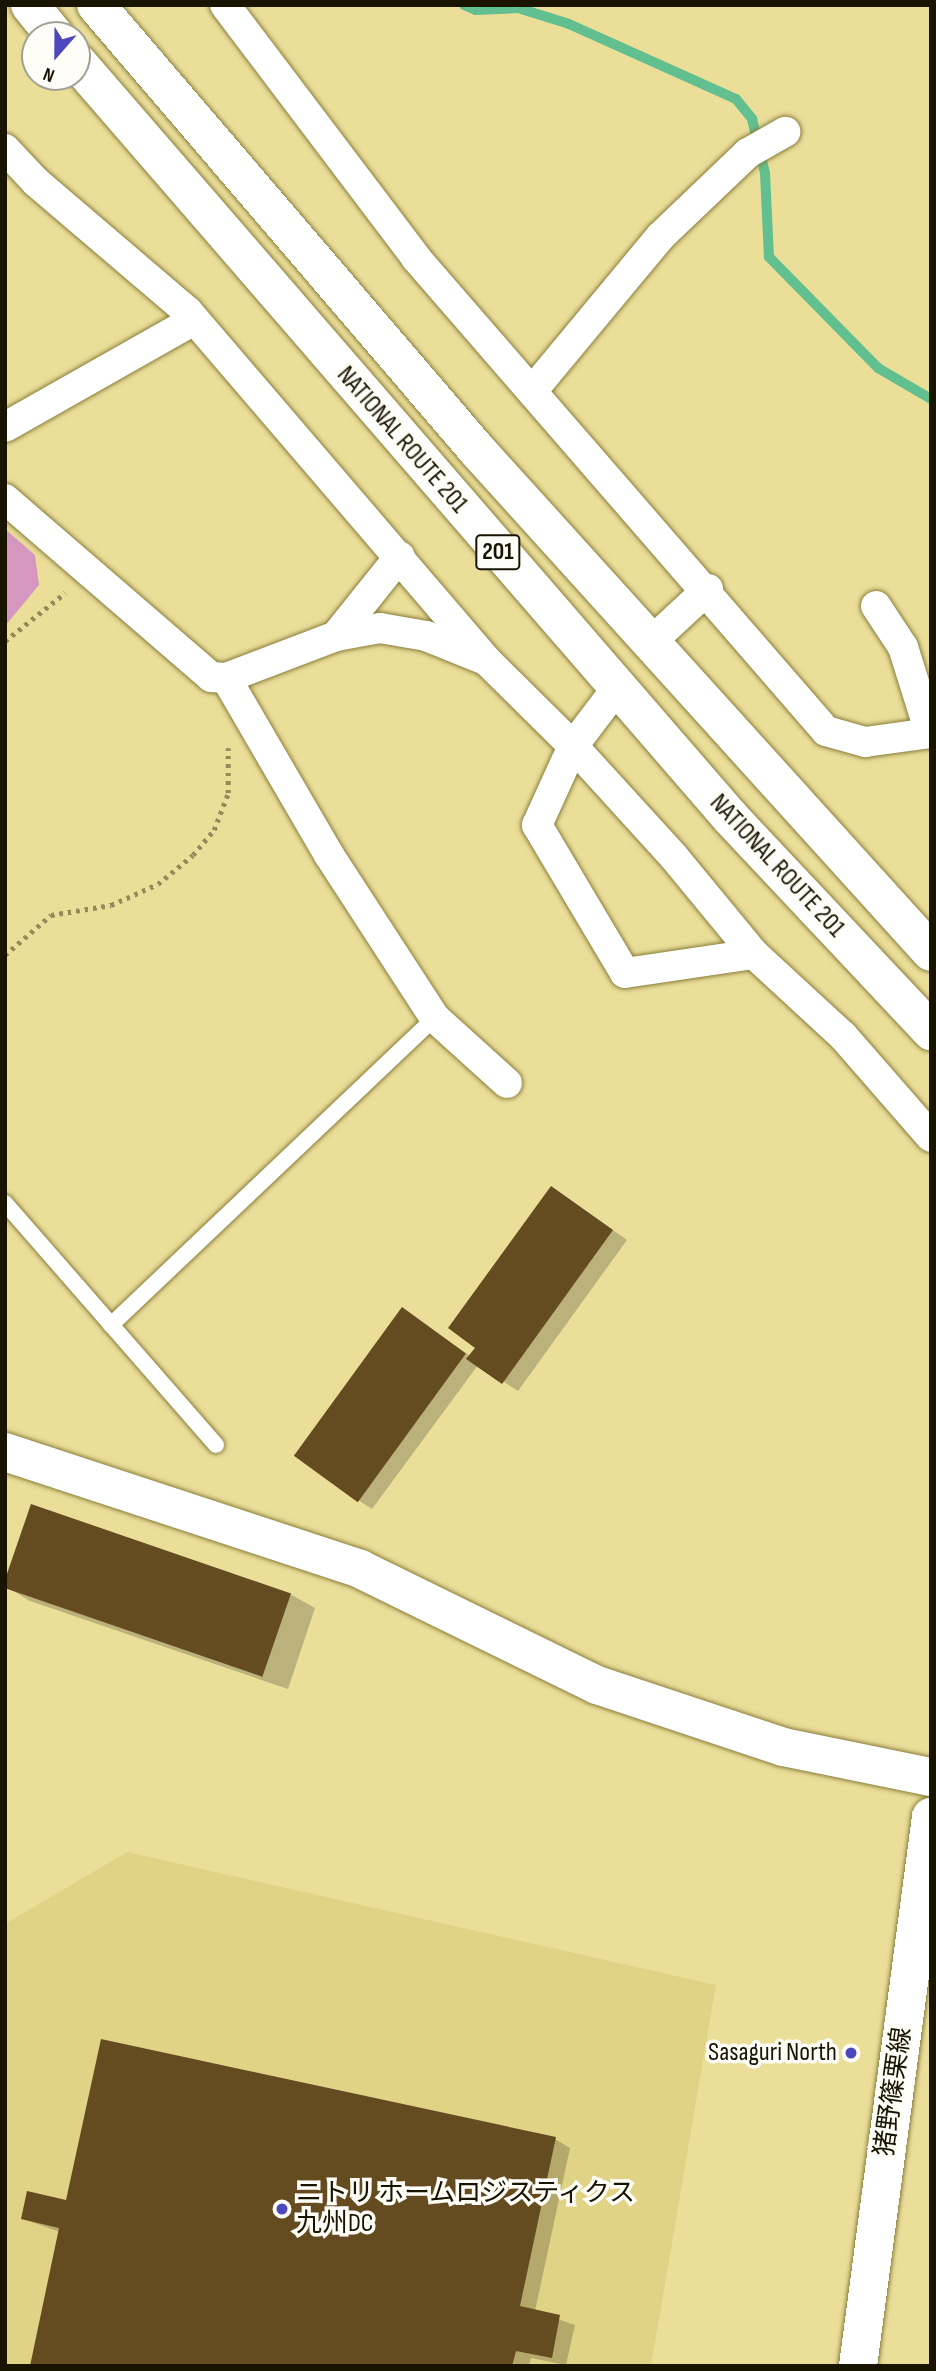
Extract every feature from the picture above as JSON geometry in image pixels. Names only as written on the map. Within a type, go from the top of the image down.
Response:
[{"type":"main road","points":[[30,5],[43,21]]},
{"type":"main road","name":"NATIONAL ROUTE 201","points":[[96,5],[476,449],[931,952]]},
{"type":"main road","name":"NATIONAL ROUTE 201","points":[[91,78],[730,817],[931,1031]]},
{"type":"main road","points":[[5,1452],[359,1569],[597,1685],[783,1747],[931,1777]]},
{"type":"main road","name":"猪野篠栗線","points":[[858,2366],[931,1818]]},
{"type":"street","points":[[227,6],[416,258],[708,589],[826,731],[865,742],[930,733],[903,647],[876,606]]},
{"type":"street","points":[[533,390],[661,236],[748,153],[785,132]]},
{"type":"street","points":[[5,149],[36,182],[194,320],[400,556],[487,661],[573,746],[674,857],[754,954],[843,1035],[931,1137]]},
{"type":"street","points":[[5,427],[194,320]]},
{"type":"street","points":[[5,499],[211,677],[226,678],[336,636],[380,628],[426,636],[487,661]]},
{"type":"street","points":[[336,636],[400,556]]},
{"type":"street","points":[[652,642],[708,589]]},
{"type":"street","points":[[226,678],[329,855],[435,1018],[507,1083]]},
{"type":"street","points":[[617,688],[573,746],[537,825],[625,973],[754,954]]},
{"type":"lane","points":[[111,1325],[435,1018]]},
{"type":"lane","points":[[5,1203],[216,1445]]},
{"type":"path","points":[[5,641],[90,573]]},
{"type":"path","points":[[5,955],[51,915],[111,905],[158,884],[193,855],[214,830],[228,793],[228,742]]},
{"type":"shaded area","points":[[5,529],[35,555],[39,585],[5,626]]},
{"type":"shaded area","points":[[127,1852],[716,1985],[651,2366],[5,2366],[5,1924]]},
{"type":"building","points":[[551,1186],[613,1230],[502,1384],[466,1359],[475,1348],[448,1328]]},
{"type":"building","points":[[402,1307],[466,1353],[358,1502],[294,1456]]},
{"type":"building","points":[[31,1504],[291,1594],[262,1677],[5,1588],[5,1580]]},
{"type":"building","name":"ニトリ ホームロジスティクス 九州DC","points":[[101,2039],[556,2137],[520,2306],[560,2315],[552,2358],[516,2351],[512,2366],[30,2366],[59,2228],[21,2219],[27,2191],[66,2200]]},
{"type":"waterway","points":[[464,5],[476,10],[518,8],[569,24],[736,99],[752,119],[765,173],[769,257],[878,368],[931,399]]},
{"type":"place","name":"Sasaguri North","points":[[851,2053]]},
{"type":"place","name":"ニトリ ホームロジスティクス 九州DC","points":[[282,2209]]}]
